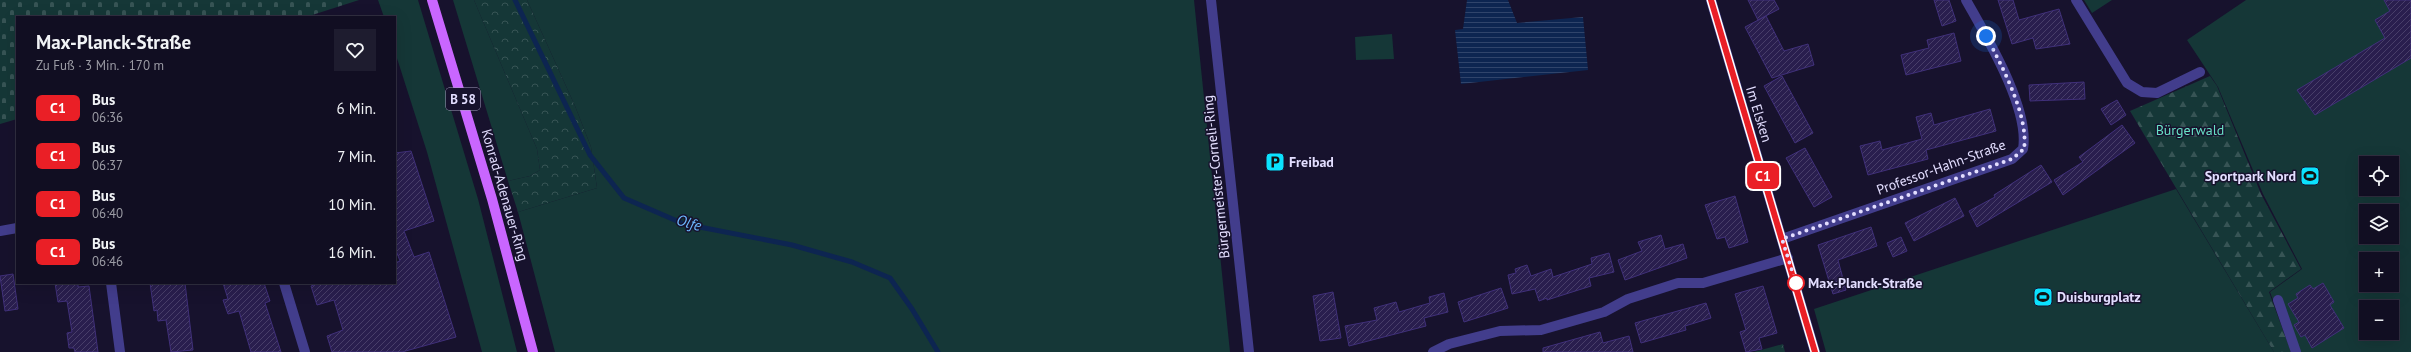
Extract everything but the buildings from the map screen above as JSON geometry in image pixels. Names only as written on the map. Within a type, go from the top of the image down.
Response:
[{"type":"main road","name":"Konrad-Adenauer-Ring","points":[[432,0],[492,199],[532,352]]},
{"type":"street","name":"Bürgermeister-Corneli-Ring","points":[[1211,0],[1249,352]]},
{"type":"street","name":"Im Elsken","points":[[1711,0],[1815,352]]},
{"type":"street","name":"Professor-Hahn-Straße","points":[[1782,239],[2012,159],[2024,149],[2026,136],[2006,74],[1966,0]]},
{"type":"street","points":[[2076,0],[2127,83],[2142,92],[2157,93],[2200,72]]},
{"type":"street","points":[[0,232],[16,228]]},
{"type":"street","points":[[1433,352],[1449,344],[1500,332],[1542,330],[1604,312],[1628,299],[1678,283],[1703,283],[1788,258]]},
{"type":"street","points":[[111,284],[120,352]]},
{"type":"street","points":[[284,284],[305,352]]},
{"type":"street","points":[[2278,300],[2296,352]]},
{"type":"green space","points":[[0,0],[359,0],[309,16],[16,16],[16,119],[0,124]]},
{"type":"green space","points":[[378,0],[418,0],[478,199],[517,352],[482,352],[427,152],[396,55],[396,16],[384,16]]},
{"type":"green space","points":[[453,0],[474,0],[537,149],[540,170],[530,176],[508,181]]},
{"type":"green space","points":[[474,0],[527,0],[575,106],[591,147],[597,188],[518,212],[508,181],[530,176],[540,170],[537,149]]},
{"type":"green space","points":[[527,0],[1194,0],[1230,352],[555,352],[518,212],[597,188],[591,147],[575,106]]},
{"type":"green space","points":[[2084,0],[2112,0],[2092,13]]},
{"type":"green space","name":"Sportpark Nord","points":[[2246,0],[2411,0],[2411,352],[2292,352],[2270,292],[2302,269],[2263,194],[2218,87],[2187,40]]},
{"type":"green space","points":[[1392,34],[1394,59],[1356,60],[1355,37]]},
{"type":"green space","name":"Bürgerwald","points":[[2210,76],[2217,86],[2261,194],[2301,269],[2269,292],[2291,352],[2274,352],[2130,111]]},
{"type":"green space","name":"Sportpark Nord","points":[[2176,189],[2274,352],[1826,352],[1814,309]]},
{"type":"green space","points":[[1783,344],[1785,352],[1754,352]]},
{"type":"water","points":[[1467,0],[1508,0],[1517,23],[1583,17],[1588,70],[1461,84],[1455,30],[1463,29]]},
{"type":"waterway","name":"Olfe","points":[[515,0],[590,155],[624,198],[684,224],[792,245],[852,262],[890,278],[912,309],[938,352]]},
{"type":"bus line","name":"C1","points":[[1711,0],[1796,283],[1815,352]]},
{"type":"place","name":"Freibad","points":[[1275,162]]},
{"type":"place","name":"Sportpark Nord","points":[[2310,176]]},
{"type":"place","name":"Max-Planck-Straße","points":[[1796,283]]},
{"type":"place","name":"Duisburgplatz","points":[[2043,297]]},
{"type":"route","points":[[1796,283],[1782,239],[2012,159],[2024,149],[2026,136],[2006,74],[1986,36]]}]
